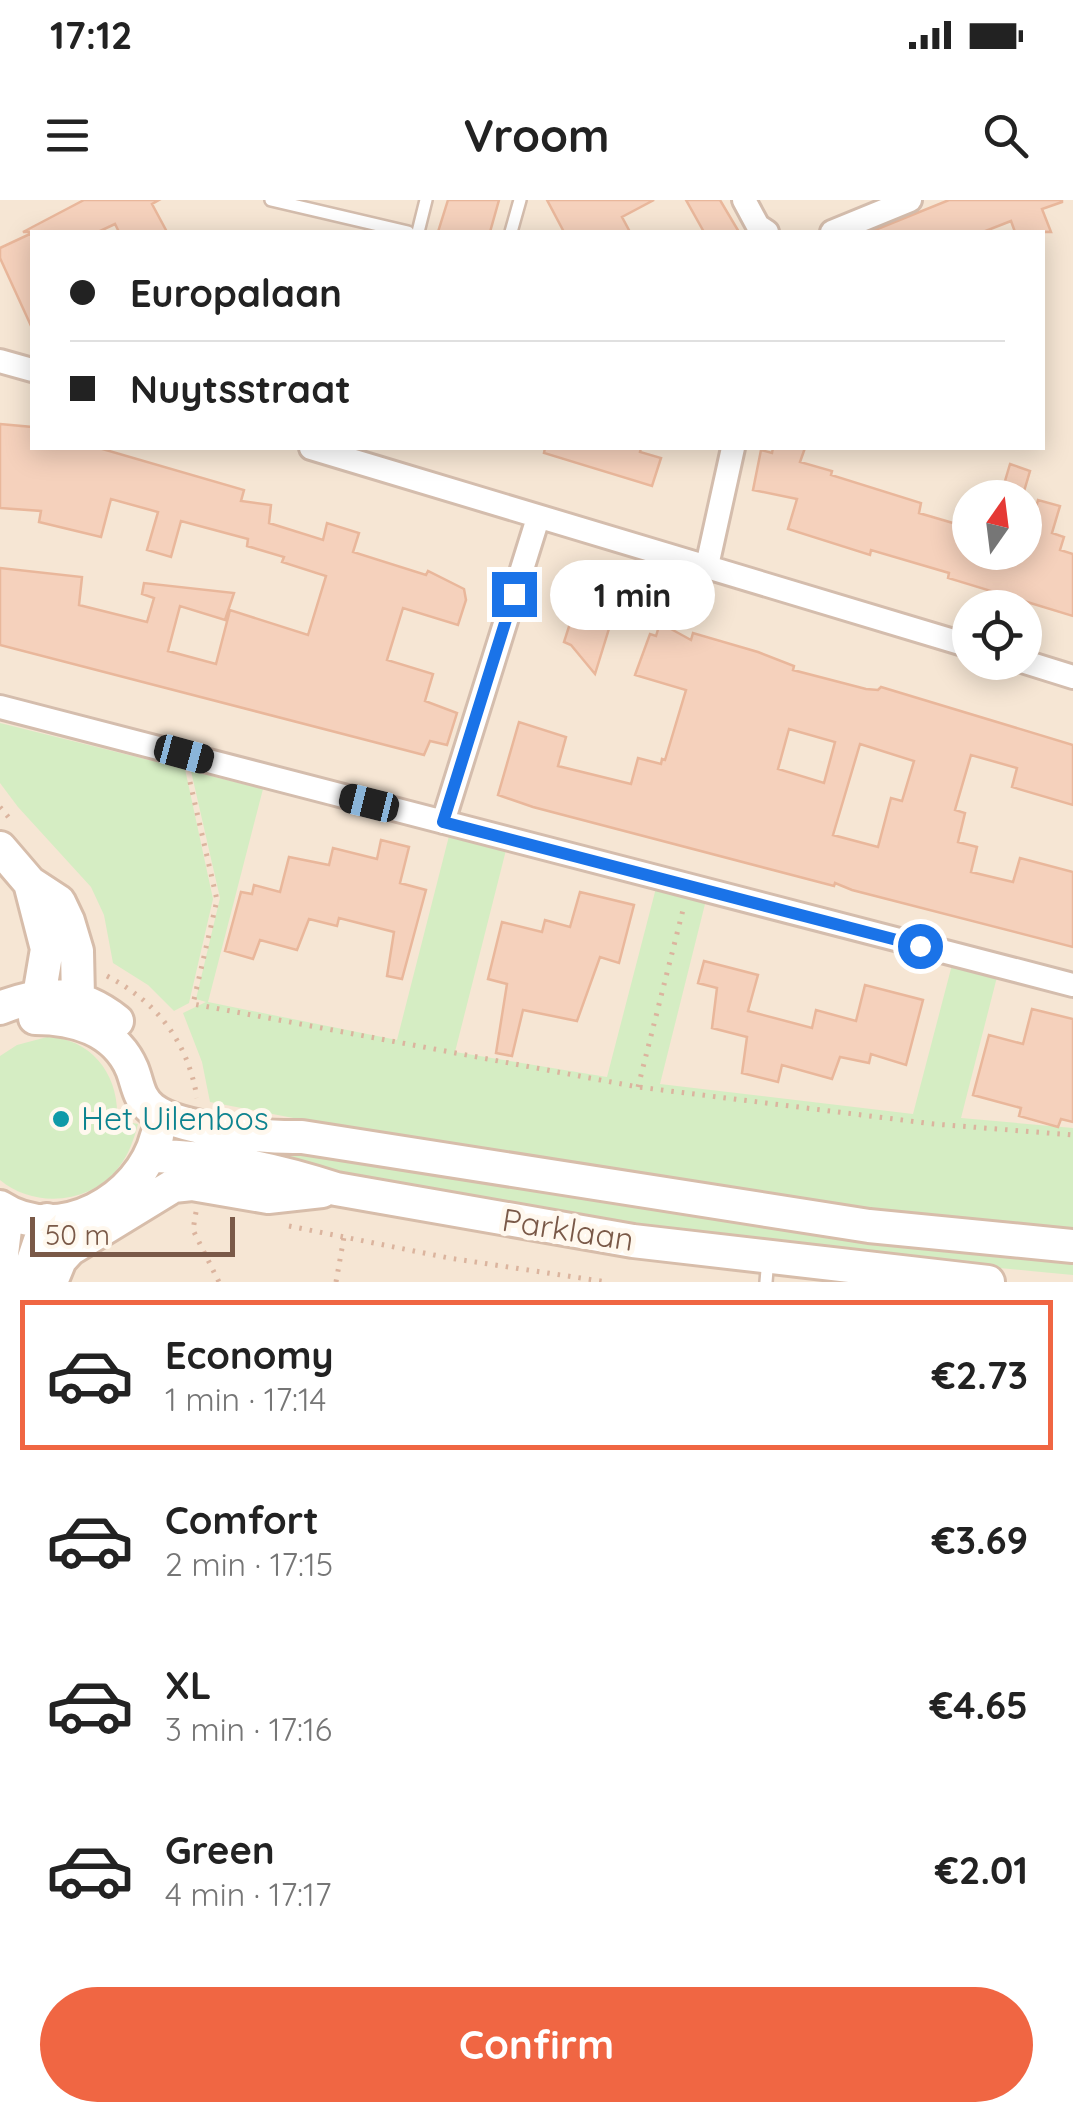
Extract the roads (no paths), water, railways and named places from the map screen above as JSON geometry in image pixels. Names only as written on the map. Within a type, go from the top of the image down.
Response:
[{"type":"street","points":[[744,200],[758,226],[765,230]]},
{"type":"street","points":[[837,230],[910,200]]},
{"type":"street","points":[[0,361],[30,369]]},
{"type":"street","points":[[317,450],[952,641]]},
{"type":"street","points":[[707,566],[732,450]]},
{"type":"street","points":[[443,822],[538,518]]},
{"type":"street","points":[[1042,667],[1073,677]]},
{"type":"street","points":[[0,706],[1073,986]]},
{"type":"street","points":[[0,848],[30,882],[59,902],[77,951],[78,998]]},
{"type":"street","points":[[0,1030],[38,1007],[48,948],[30,882]]},
{"type":"street","points":[[0,1008],[38,1007],[78,998],[102,1009],[140,1044],[150,1059],[160,1104],[151,1156],[137,1178],[105,1205],[86,1214],[47,1220],[4,1209],[0,1271]]},
{"type":"street","points":[[38,1007],[95,1029],[124,1055],[140,1097],[160,1104]]},
{"type":"street","name":"Parklaan","points":[[160,1104],[270,1122],[302,1137],[869,1226],[1073,1246]]},
{"type":"street","name":"Parklaan","points":[[151,1156],[191,1157],[306,1179],[336,1189],[632,1241],[767,1270],[988,1282]]},
{"type":"street","points":[[51,1282],[60,1260],[70,1249],[173,1186],[192,1184],[268,1197],[336,1189]]},
{"type":"street","points":[[26,1282],[47,1220]]},
{"type":"lane","points":[[271,200],[399,230]]},
{"type":"lane","points":[[418,230],[426,200]]},
{"type":"lane","points":[[512,230],[520,200]]},
{"type":"place","name":"Het Uilenbos","points":[[61,1119]]}]
